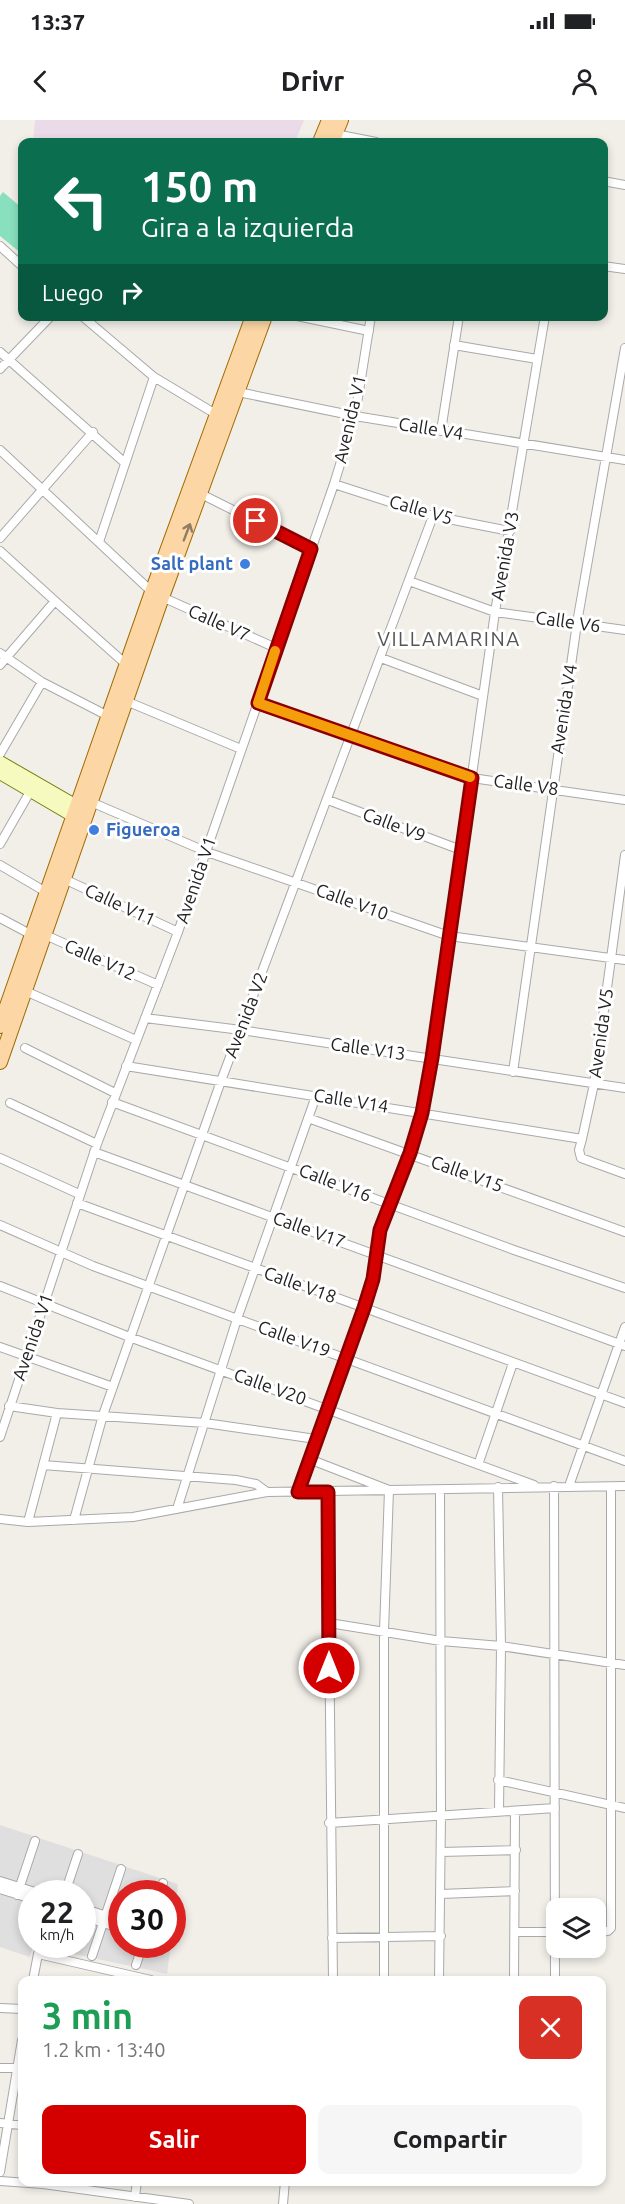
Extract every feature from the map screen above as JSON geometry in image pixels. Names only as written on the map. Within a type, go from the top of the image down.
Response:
[{"type":"main road","points":[[322,138],[329,120]]},
{"type":"main road","points":[[333,138],[341,120]]},
{"type":"main road","points":[[0,1026],[62,878],[110,717],[128,666],[201,494],[251,321]]},
{"type":"main road","points":[[0,1062],[23,990],[46,892],[82,812],[126,701],[157,595],[222,418],[237,392],[262,321]]},
{"type":"main road","points":[[0,762],[82,812]]},
{"type":"main road","points":[[0,773],[31,790],[82,812]]},
{"type":"street","points":[[608,182],[625,185]]},
{"type":"street","points":[[0,246],[18,262]]},
{"type":"street","points":[[608,267],[625,269]]},
{"type":"street","points":[[0,369],[46,321]]},
{"type":"street","points":[[88,321],[154,377],[222,418]]},
{"type":"street","points":[[321,321],[369,331]]},
{"type":"street","name":"Avenida V1","points":[[0,1437],[95,1148],[207,852],[334,484],[355,416],[370,321]]},
{"type":"street","points":[[441,431],[458,321]]},
{"type":"street","name":"Avenida V3","points":[[298,1492],[364,1308],[378,1237],[410,1153],[422,1113],[432,1058],[495,612],[544,321]]},
{"type":"street","points":[[454,345],[537,359]]},
{"type":"street","name":"Avenida V4","points":[[513,1072],[577,623],[623,372],[625,348]]},
{"type":"street","points":[[0,352],[93,432],[125,463]]},
{"type":"street","points":[[99,542],[154,377]]},
{"type":"street","name":"Calle V4","points":[[237,392],[355,416],[625,460]]},
{"type":"street","points":[[0,538],[93,432]]},
{"type":"street","name":"Calle V7","points":[[0,450],[157,595],[276,648]]},
{"type":"street","name":"Calle V5","points":[[334,484],[433,516],[510,531]]},
{"type":"street","points":[[201,494],[311,549]]},
{"type":"street","name":"Avenida V2","points":[[74,1520],[86,1469],[103,1415],[221,1081],[298,882],[433,516]]},
{"type":"street","points":[[0,551],[128,666]]},
{"type":"street","name":"Calle V6","points":[[409,581],[495,612],[625,630]]},
{"type":"street","points":[[55,601],[2,658],[110,717]]},
{"type":"street","points":[[381,658],[483,696]]},
{"type":"street","points":[[0,754],[42,681]]},
{"type":"street","points":[[126,701],[241,749]]},
{"type":"street","name":"Calle V8","points":[[258,703],[472,778],[625,800]]},
{"type":"street","points":[[0,843],[31,790]]},
{"type":"street","name":"Calle V9","points":[[328,800],[461,850]]},
{"type":"street","name":"Calle V10","points":[[82,812],[298,882],[449,936],[625,960]]},
{"type":"street","name":"Avenida V5","points":[[582,1138],[594,1084],[625,855]]},
{"type":"street","points":[[0,865],[46,892]]},
{"type":"street","name":"Calle V11","points":[[62,878],[178,932]]},
{"type":"street","name":"Calle V12","points":[[0,918],[158,985]]},
{"type":"street","points":[[23,990],[136,1040]]},
{"type":"street","name":"Calle V13","points":[[146,1018],[241,1030],[625,1088]]},
{"type":"street","points":[[25,1048],[115,1092]]},
{"type":"street","name":"Calle V14","points":[[126,1066],[582,1138]]},
{"type":"street","points":[[177,1509],[190,1476],[237,1319],[316,1096]]},
{"type":"street","name":"Calle V16","points":[[112,1102],[625,1288]]},
{"type":"street","name":"Calle V17","points":[[10,1103],[95,1148],[185,1185],[622,1345]]},
{"type":"street","name":"Calle V15","points":[[308,1118],[625,1232]]},
{"type":"street","points":[[582,1138],[579,1150],[581,1158],[625,1174]]},
{"type":"street","name":"Calle V18","points":[[0,1158],[78,1199],[167,1236],[625,1403]]},
{"type":"street","name":"Calle V19","points":[[0,1225],[150,1287],[625,1461]]},
{"type":"street","name":"Calle V20","points":[[0,1286],[132,1338],[479,1462],[540,1487]]},
{"type":"street","points":[[569,1486],[601,1394],[622,1345],[625,1327]]},
{"type":"street","points":[[0,1347],[113,1387]]},
{"type":"street","points":[[479,1462],[513,1363]]},
{"type":"street","points":[[9,1406],[57,1413],[205,1423],[316,1439]]},
{"type":"street","points":[[28,1521],[57,1413]]},
{"type":"street","points":[[309,1459],[389,1490]]},
{"type":"street","points":[[43,1465],[246,1482],[256,1484],[267,1492]]},
{"type":"street","points":[[554,1486],[556,1898]]},
{"type":"street","points":[[0,1519],[28,1521],[133,1517],[267,1492],[440,1491],[498,1487],[625,1486]]},
{"type":"street","points":[[498,1487],[501,1646],[499,1811]]},
{"type":"street","points":[[606,1931],[611,1928],[613,1806],[611,1487]]},
{"type":"street","points":[[384,1976],[384,1631],[389,1490]]},
{"type":"street","points":[[439,1976],[440,1491]]},
{"type":"street","points":[[328,1492],[333,1976]]},
{"type":"street","points":[[329,1623],[441,1641],[501,1646],[625,1665]]},
{"type":"street","points":[[498,1780],[625,1808]]},
{"type":"street","points":[[330,1823],[441,1814],[555,1809]]},
{"type":"street","points":[[514,1976],[515,1811]]},
{"type":"street","points":[[22,1880],[35,1841]]},
{"type":"street","points":[[441,1852],[516,1850]]},
{"type":"street","points":[[69,1880],[78,1854]]},
{"type":"street","points":[[96,1944],[121,1869]]},
{"type":"street","points":[[0,1881],[18,1891]]},
{"type":"street","points":[[0,1889],[18,1891]]},
{"type":"street","points":[[441,1894],[515,1891]]},
{"type":"street","points":[[96,1915],[108,1921]]},
{"type":"street","points":[[96,1918],[108,1919]]},
{"type":"street","points":[[516,1932],[546,1932]]},
{"type":"street","points":[[332,1938],[441,1936]]},
{"type":"street","points":[[34,1976],[38,1954],[134,1976]]},
{"type":"street","points":[[136,1965],[138,1958]]},
{"type":"street","points":[[555,1958],[555,1976]]},
{"type":"street","points":[[0,2008],[18,2009]]},
{"type":"street","points":[[0,2068],[18,2068]]},
{"type":"street","points":[[0,2172],[5,2123],[18,2075]]},
{"type":"street","points":[[0,2181],[18,2182]]},
{"type":"street","points":[[58,2186],[189,2204]]},
{"type":"street","points":[[135,2196],[136,2186]]},
{"type":"street","points":[[283,2204],[285,2186]]},
{"type":"shaded area","points":[[35,120],[304,120],[297,138],[33,138]]},
{"type":"shaded area","points":[[0,1825],[166,1880],[108,1880],[108,1958],[169,1958],[167,1974],[93,1958],[96,1958],[96,1880],[18,1880],[18,1953],[0,1947]]},
{"type":"green space","points":[[3,192],[18,205],[18,251],[0,236],[0,196]]},
{"type":"slow traffic","points":[[275,651],[258,703],[470,777]]},
{"type":"place","name":"Salt plant","points":[[245,564]]},
{"type":"place","name":"Figueroa","points":[[94,830]]},
{"type":"district","name":"VILLAMARINA","points":[[449,639]]},
{"type":"route","points":[[256,521],[311,549],[258,703],[472,778],[422,1113],[410,1153],[380,1230],[369,1293],[298,1492],[328,1492],[329,1668]]}]
